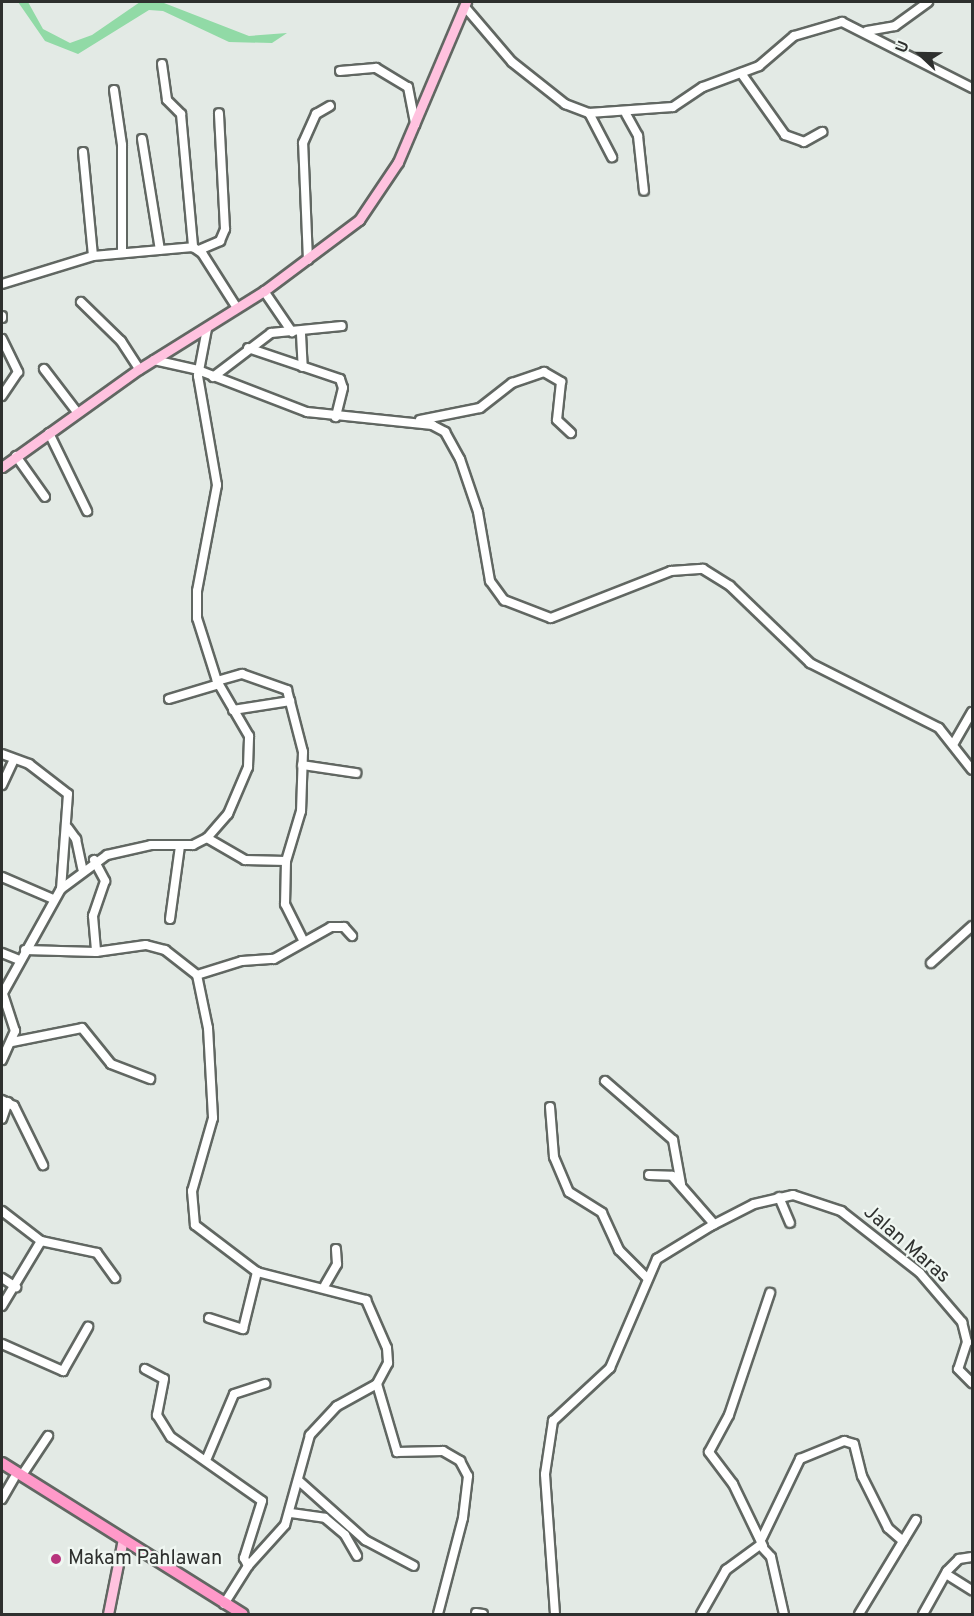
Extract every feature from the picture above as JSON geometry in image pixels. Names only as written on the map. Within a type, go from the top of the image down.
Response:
[{"type":"highway","points":[[2,1462],[18,1476],[124,1542],[232,1614]]},
{"type":"highway","points":[[2,1470],[18,1476]]},
{"type":"highway","points":[[206,1595],[243,1614]]},
{"type":"main road","points":[[2,467],[139,369],[207,329],[308,260],[371,206],[447,58],[466,4]]},
{"type":"main road","points":[[109,1611],[124,1542]]},
{"type":"street","points":[[867,31],[895,26],[928,2]]},
{"type":"street","points":[[466,4],[512,62],[565,104],[589,113],[626,114],[673,107],[703,87],[741,73],[815,27],[842,22],[867,31],[914,62],[972,88]]},
{"type":"street","points":[[162,64],[167,100],[181,114],[196,249],[237,308]]},
{"type":"street","points":[[340,71],[376,68],[408,87],[415,124]]},
{"type":"street","points":[[741,73],[785,135],[804,142],[822,132]]},
{"type":"street","points":[[114,90],[122,145],[122,250]]},
{"type":"street","points":[[308,260],[303,143],[316,114],[330,106]]},
{"type":"street","points":[[2,284],[93,256],[122,250],[196,249],[220,241],[225,229],[219,113]]},
{"type":"street","points":[[589,113],[612,157]]},
{"type":"street","points":[[626,114],[638,136],[645,190]]},
{"type":"street","points":[[142,139],[160,250]]},
{"type":"street","points":[[83,152],[93,256]]},
{"type":"street","points":[[264,291],[292,332]]},
{"type":"street","points":[[81,302],[121,341],[139,369]]},
{"type":"street","points":[[213,377],[248,348],[271,333],[301,334],[342,326]]},
{"type":"street","points":[[2,1060],[15,1031],[3,993],[18,960],[61,889],[82,868],[94,860],[127,849],[180,846],[207,838],[228,814],[248,767],[251,744],[218,683],[197,618],[196,591],[217,485],[198,370],[207,329]]},
{"type":"street","points":[[301,334],[303,368]]},
{"type":"street","points":[[2,339],[18,372],[2,396]]},
{"type":"street","points":[[248,348],[342,381],[336,417]]},
{"type":"street","points":[[154,360],[198,370],[258,396],[336,417],[415,420],[480,408],[512,383],[544,372],[561,382],[557,420],[571,433]]},
{"type":"street","points":[[44,369],[77,412]]},
{"type":"street","points":[[415,420],[445,432],[453,442],[478,512],[490,581],[504,600],[551,618],[670,570],[703,569],[730,585],[810,663],[928,722],[954,743],[972,770]]},
{"type":"street","points":[[50,433],[87,511]]},
{"type":"street","points":[[16,456],[45,497]]},
{"type":"street","points":[[169,699],[242,674],[283,686],[290,701],[302,765],[301,811],[286,861],[285,904],[304,942]]},
{"type":"street","points":[[233,710],[290,701]]},
{"type":"street","points":[[954,743],[972,712]]},
{"type":"street","points":[[2,754],[13,761],[29,764],[65,790],[68,828],[61,889]]},
{"type":"street","points":[[2,785],[13,761]]},
{"type":"street","points":[[302,765],[356,773]]},
{"type":"street","points":[[68,828],[76,839],[82,868]]},
{"type":"street","points":[[207,838],[245,860],[286,861]]},
{"type":"street","points":[[170,919],[180,846]]},
{"type":"street","points":[[94,860],[105,881],[93,916],[96,952]]},
{"type":"street","points":[[2,878],[53,899]]},
{"type":"street","points":[[931,963],[972,926]]},
{"type":"street","points":[[197,975],[242,961],[274,958],[332,927],[344,927],[351,936]]},
{"type":"street","points":[[25,950],[96,952],[154,947],[197,975],[208,1028],[213,1118],[190,1206],[206,1238],[257,1272],[325,1285],[370,1304],[387,1348],[388,1363],[377,1384],[338,1406],[315,1428],[298,1481],[291,1513],[248,1566],[224,1604]]},
{"type":"street","points":[[2,953],[18,960]]},
{"type":"street","points":[[12,1042],[82,1028],[111,1064],[150,1079]]},
{"type":"street","points":[[605,1081],[673,1140],[681,1184]]},
{"type":"street","points":[[2,1119],[5,1101]]},
{"type":"street","points":[[5,1101],[43,1165]]},
{"type":"street","points":[[550,1107],[555,1157],[571,1196],[602,1213],[619,1250],[647,1278]]},
{"type":"street","points":[[648,1175],[668,1174],[681,1184],[714,1224]]},
{"type":"street","points":[[779,1197],[790,1223]]},
{"type":"street","name":"Jalan Maras","points":[[555,1614],[545,1474],[553,1421],[610,1368],[625,1342],[647,1278],[665,1253],[714,1224],[779,1197],[811,1197],[841,1211],[920,1273],[965,1328],[967,1342],[958,1369],[972,1383]]},
{"type":"street","points":[[2,1211],[41,1241],[97,1253],[114,1278]]},
{"type":"street","points":[[2,1306],[16,1287],[41,1241]]},
{"type":"street","points":[[325,1285],[337,1264],[336,1249]]},
{"type":"street","points":[[208,1318],[243,1329],[257,1272]]},
{"type":"street","points":[[2,1278],[16,1287]]},
{"type":"street","points":[[770,1293],[729,1415],[710,1452],[771,1557],[784,1614]]},
{"type":"street","points":[[2,1344],[63,1371],[88,1327]]},
{"type":"street","points":[[145,1369],[164,1379],[157,1415],[166,1431],[207,1458],[262,1501],[244,1556],[248,1566]]},
{"type":"street","points":[[207,1458],[234,1394],[265,1384]]},
{"type":"street","points":[[377,1384],[397,1452],[443,1451],[460,1461],[468,1476],[463,1518],[438,1614]]},
{"type":"street","points":[[2,1498],[48,1436]]},
{"type":"street","points":[[701,1614],[726,1570],[748,1549],[762,1542],[800,1459],[844,1441],[854,1444],[862,1476],[888,1528],[903,1541]]},
{"type":"street","points":[[298,1481],[366,1540],[414,1566]]},
{"type":"street","points":[[291,1513],[325,1518],[345,1535],[357,1556]]},
{"type":"street","points":[[859,1614],[916,1520]]},
{"type":"street","points":[[923,1614],[946,1574],[959,1559],[972,1557]]},
{"type":"street","points":[[946,1574],[972,1590]]},
{"type":"shaded area","points":[[18,2],[28,2],[43,29],[70,43],[92,35],[140,2],[164,3],[249,36],[287,33],[272,43],[229,42],[163,11],[149,10],[78,54],[45,41]]},
{"type":"place","name":"Makam Pahlawan","points":[[56,1559]]}]
